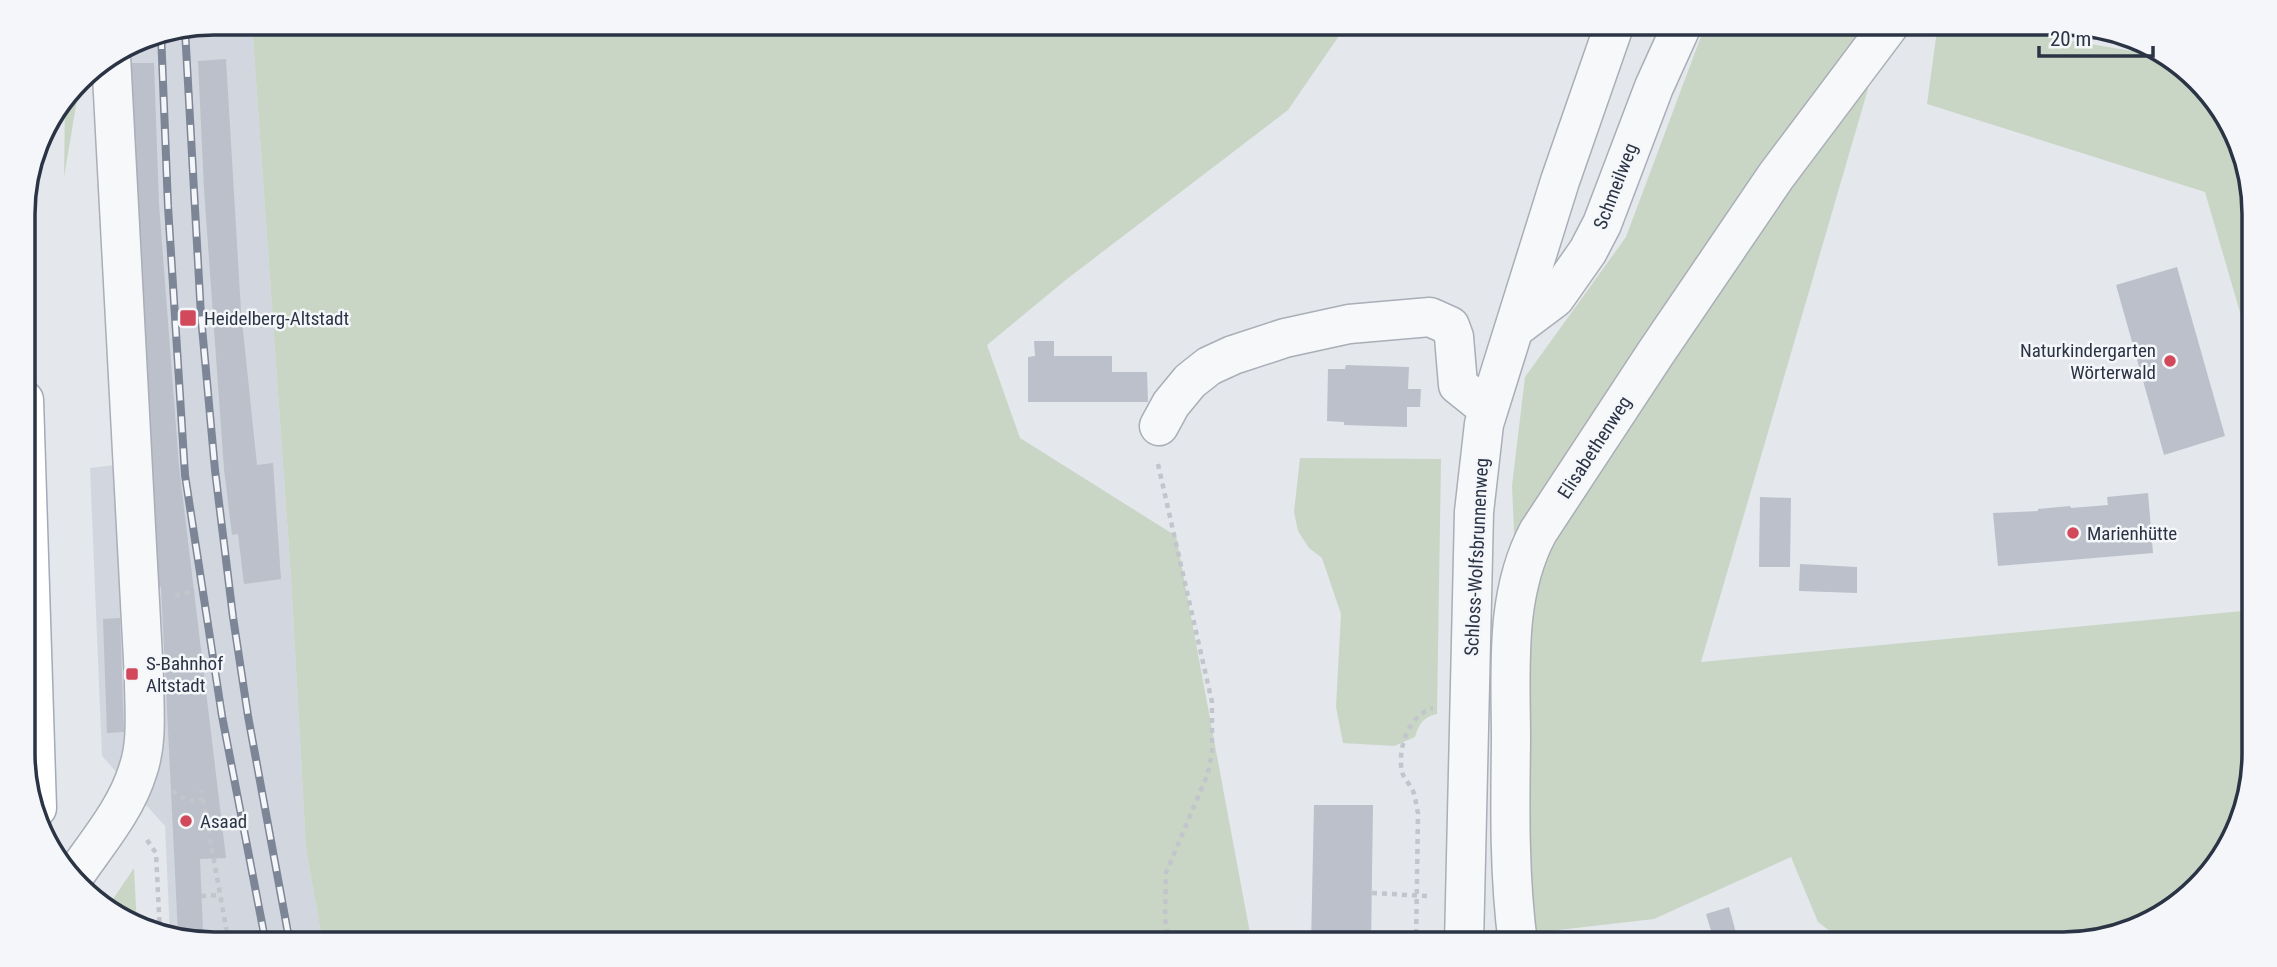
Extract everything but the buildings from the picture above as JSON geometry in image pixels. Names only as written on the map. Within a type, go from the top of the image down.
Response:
[{"type":"street","name":"Schloss-Wolfsbrunnenweg","points":[[1464,932],[1474,512],[1488,409],[1560,181],[1611,35]]},
{"type":"street","name":"Schmeilweg","points":[[1515,328],[1555,298],[1588,251],[1602,224],[1646,107],[1678,35]]},
{"type":"street","name":"Elisabethenweg","points":[[1517,932],[1511,880],[1511,673],[1512,626],[1523,565],[1538,532],[1724,252],[1776,176],[1882,35]]},
{"type":"street","points":[[79,869],[124,804],[139,770],[144,738],[144,678],[112,67]]},
{"type":"street","points":[[1159,426],[1171,404],[1190,381],[1209,366],[1233,355],[1285,338],[1349,324],[1430,317],[1450,326],[1454,337],[1458,385],[1488,409]]},
{"type":"path","points":[[1159,426],[1155,451],[1212,702],[1212,752],[1208,773],[1166,873],[1167,932]]},
{"type":"path","points":[[169,596],[195,591]]},
{"type":"path","points":[[1416,932],[1418,813],[1414,792],[1402,775],[1401,758],[1412,721],[1424,710],[1436,707]]},
{"type":"path","points":[[203,799],[227,932]]},
{"type":"path","points":[[124,804],[156,853],[159,923]]},
{"type":"path","points":[[1372,893],[1427,896]]},
{"type":"path","points":[[201,896],[221,895]]},
{"type":"shaded area","points":[[253,35],[291,578],[306,849],[321,932],[203,932],[170,926],[165,826],[102,756],[90,468],[115,465],[98,104],[92,84],[115,65],[146,49],[179,38]]},
{"type":"green space","points":[[253,35],[1340,35],[1288,110],[1067,279],[987,345],[1020,438],[1176,536],[1250,932],[321,932],[306,849],[291,578]]},
{"type":"green space","points":[[1702,35],[1869,35],[1868,89],[1701,662],[2242,611],[2242,764],[2239,788],[2218,842],[2205,862],[2172,895],[2131,918],[2109,926],[2074,932],[1831,932],[1818,922],[1791,857],[1654,919],[1532,932],[1512,486],[1525,377],[1626,237]]},
{"type":"green space","points":[[1936,35],[2036,35],[2137,52],[2172,72],[2205,105],[2218,125],[2236,168],[2242,214],[2242,319],[2205,192],[1927,104]]},
{"type":"green space","points":[[77,100],[64,177],[65,115]]},
{"type":"green space","points":[[1300,458],[1441,459],[1437,714],[1422,722],[1415,737],[1394,746],[1343,743],[1336,707],[1341,614],[1322,558],[1309,548],[1298,531],[1294,512]]},
{"type":"green space","points":[[134,868],[136,913],[112,900]]},
{"type":"railway","points":[[185,37],[201,316],[215,470],[248,716],[288,932]]},
{"type":"railway","points":[[161,44],[168,206],[185,475],[222,716],[264,932]]},
{"type":"place","name":"Heidelberg-Altstadt","points":[[188,318]]},
{"type":"place","name":"Naturkindergarten Wörterwald","points":[[2170,361]]},
{"type":"place","name":"Marienhütte","points":[[2073,533]]},
{"type":"place","name":"S-Bahnhof Altstadt","points":[[132,674]]},
{"type":"place","name":"Asaad","points":[[186,821]]}]
